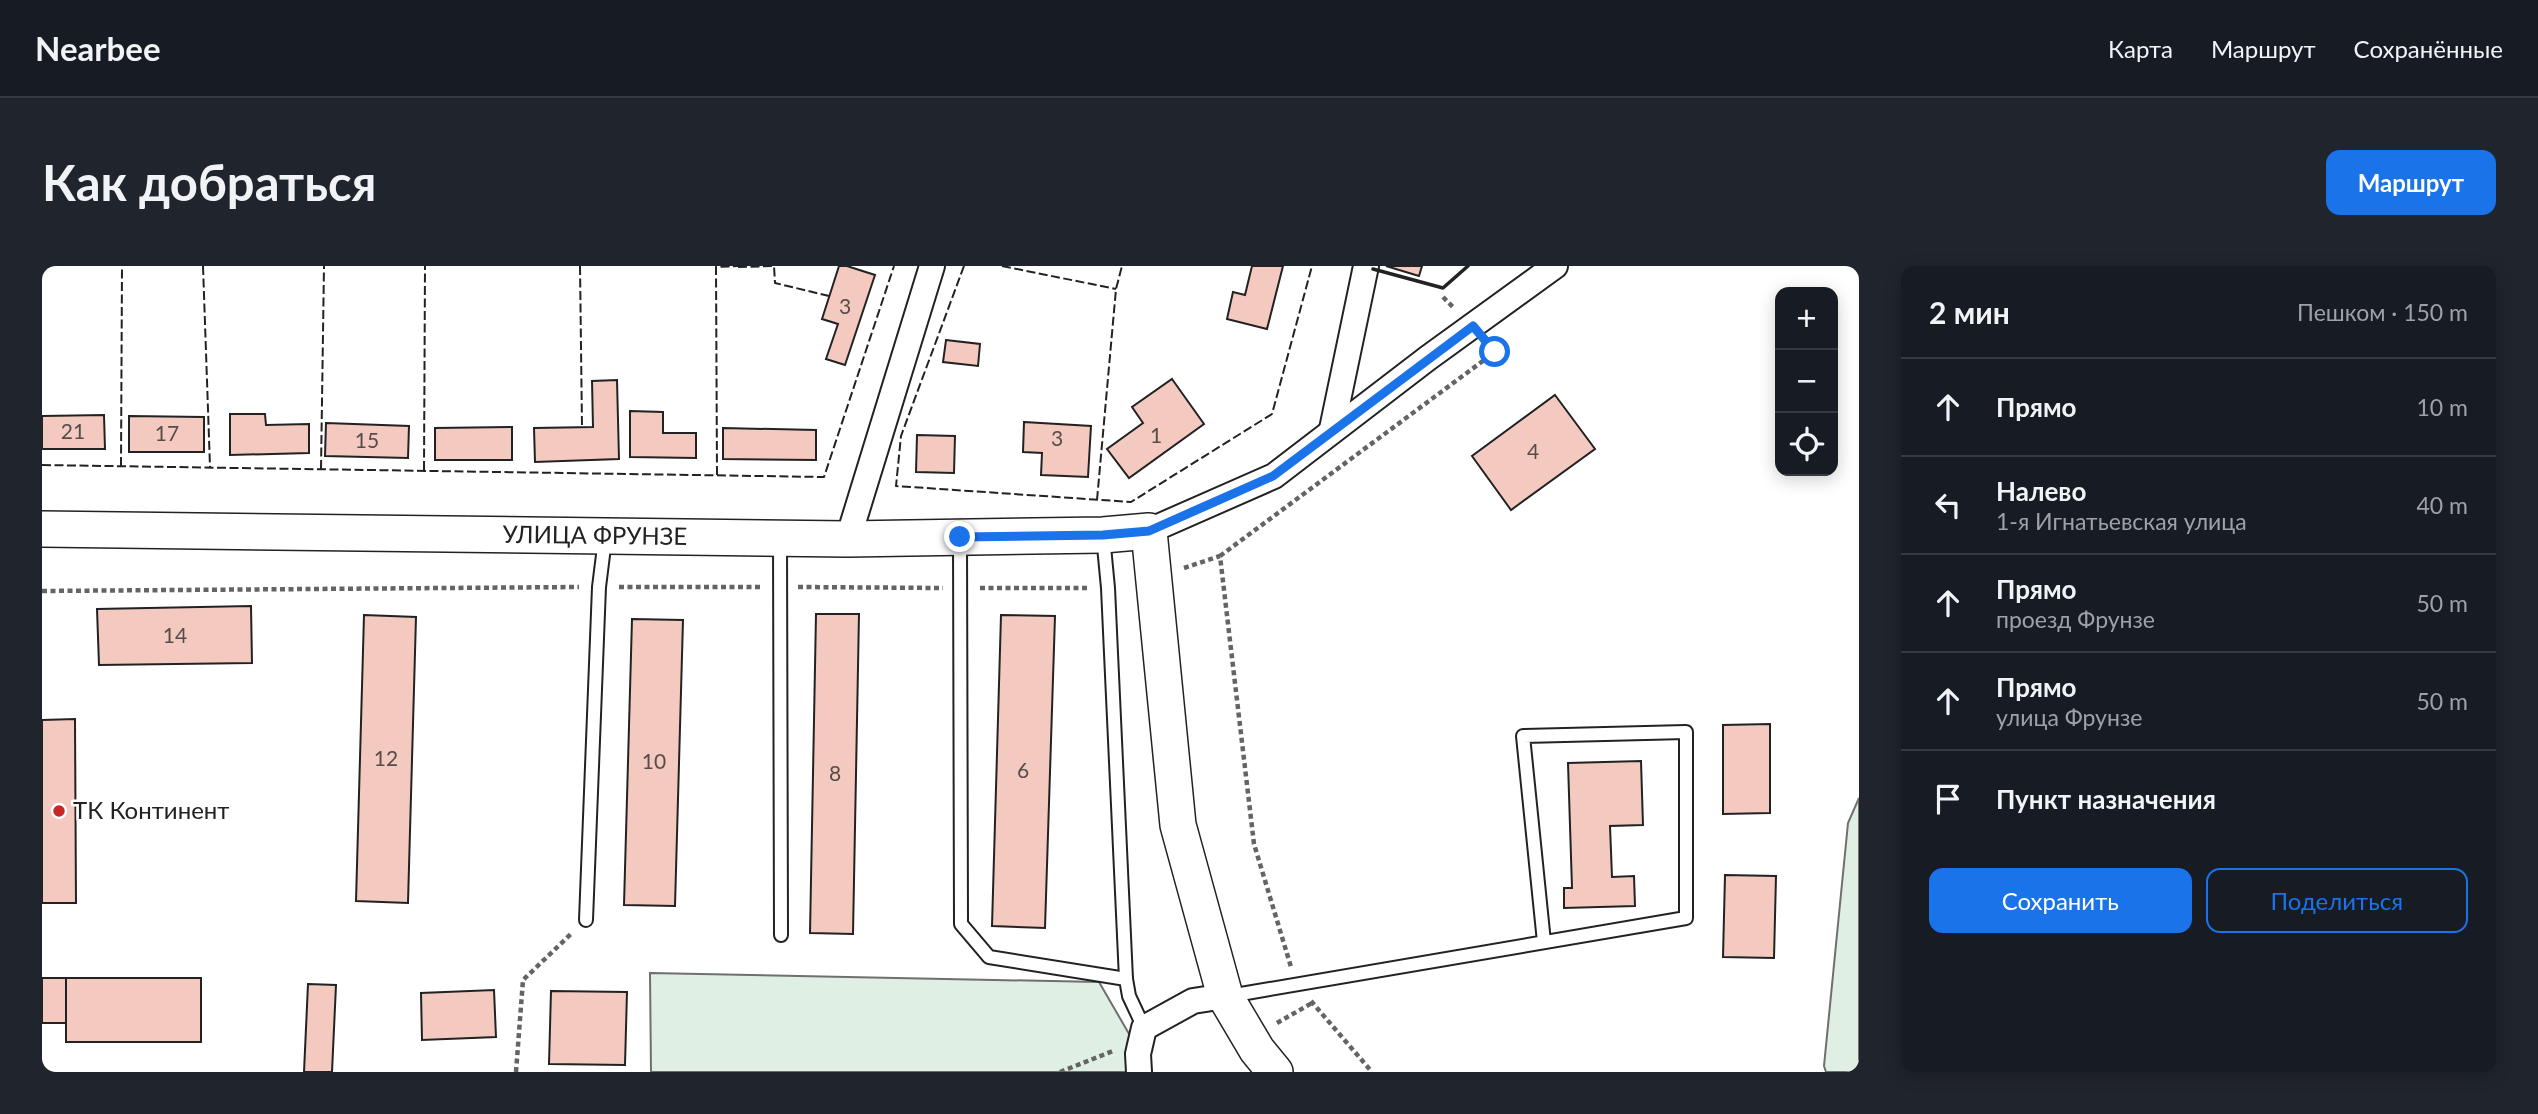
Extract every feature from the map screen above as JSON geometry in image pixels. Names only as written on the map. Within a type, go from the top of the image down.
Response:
[{"type":"main road","name":"УЛИЦА ФРУНЗЕ","points":[[42,529],[848,539],[1103,535],[1149,531]]},
{"type":"main road","points":[[1149,531],[1178,825],[1225,996],[1256,1050],[1275,1072]]},
{"type":"street","points":[[848,539],[932,266]]},
{"type":"street","points":[[1332,429],[1366,266]]},
{"type":"street","points":[[1149,531],[1273,476],[1466,319],[1555,266]]},
{"type":"street","points":[[1139,1072],[1138,1054],[1144,1028],[1194,1001],[1225,996]]},
{"type":"lane","points":[[1103,535],[1108,588],[1126,979],[1129,996],[1144,1028]]},
{"type":"lane","points":[[586,920],[599,587],[606,536]]},
{"type":"lane","points":[[960,537],[961,924],[989,957],[1126,979]]},
{"type":"lane","points":[[780,538],[780,935]]},
{"type":"lane","points":[[1225,996],[1686,918],[1686,732],[1523,736],[1544,942]]},
{"type":"path","points":[[1155,578],[1220,556],[1495,352],[1443,297]]},
{"type":"path","points":[[1220,556],[1254,844],[1296,983],[1372,1072]]},
{"type":"path","points":[[42,590],[1108,588]]},
{"type":"path","points":[[516,1072],[523,980],[586,920]]},
{"type":"path","points":[[1060,1072],[1121,1048]]},
{"type":"green space","points":[[1859,798],[1859,1072],[1826,1072],[1824,1066],[1848,823]]},
{"type":"green space","points":[[650,973],[1099,982],[1132,1039],[1132,1072],[651,1072]]},
{"type":"building","points":[[839,266],[875,275],[845,365],[826,359],[838,324],[822,319]]},
{"type":"building","points":[[1252,266],[1283,266],[1267,329],[1227,319],[1233,292],[1245,295]]},
{"type":"building","points":[[1386,266],[1422,266],[1419,276]]},
{"type":"building","points":[[946,340],[980,344],[978,366],[943,362]]},
{"type":"building","points":[[1172,379],[1204,424],[1129,478],[1107,449],[1143,423],[1132,407]]},
{"type":"building","points":[[617,380],[619,459],[535,462],[534,428],[593,427],[592,381]]},
{"type":"building","points":[[1555,395],[1595,449],[1511,510],[1472,456]]},
{"type":"building","points":[[630,411],[663,412],[663,433],[696,433],[696,458],[630,457]]},
{"type":"building","points":[[230,414],[265,414],[266,425],[309,424],[309,453],[230,455]]},
{"type":"building","points":[[104,415],[105,449],[42,449],[42,416]]},
{"type":"building","points":[[129,416],[204,417],[204,452],[129,452]]},
{"type":"building","points":[[1024,422],[1091,426],[1088,477],[1041,475],[1042,453],[1023,452]]},
{"type":"building","points":[[326,423],[409,426],[408,458],[325,456]]},
{"type":"building","points":[[512,427],[512,460],[435,460],[435,428]]},
{"type":"building","points":[[723,428],[816,430],[816,460],[723,459]]},
{"type":"building","points":[[917,435],[955,436],[954,473],[916,472]]},
{"type":"building","points":[[251,606],[252,663],[99,665],[97,609]]},
{"type":"building","points":[[816,614],[859,614],[853,934],[810,933]]},
{"type":"building","points":[[364,615],[416,617],[408,903],[356,901]]},
{"type":"building","points":[[1001,615],[1055,616],[1045,928],[992,926]]},
{"type":"building","points":[[632,619],[683,620],[675,906],[624,905]]},
{"type":"building","name":"ТК Континент","points":[[75,719],[76,903],[42,903],[42,720]]},
{"type":"building","points":[[1770,724],[1770,813],[1723,814],[1723,725]]},
{"type":"building","points":[[1641,761],[1643,825],[1610,826],[1612,877],[1634,876],[1635,906],[1564,908],[1564,888],[1572,888],[1568,763]]},
{"type":"building","points":[[1725,875],[1776,876],[1774,958],[1723,957]]},
{"type":"building","points":[[42,978],[66,978],[66,1023],[42,1023]]},
{"type":"building","points":[[66,978],[201,978],[201,1042],[66,1042]]},
{"type":"building","points":[[308,984],[336,985],[332,1072],[304,1072]]},
{"type":"building","points":[[494,990],[496,1037],[422,1040],[421,993]]},
{"type":"building","points":[[551,991],[627,992],[625,1065],[549,1064]]},
{"type":"fence","points":[[121,466],[122,266]]},
{"type":"fence","points":[[203,266],[210,467]]},
{"type":"fence","points":[[321,469],[324,266]]},
{"type":"fence","points":[[424,470],[425,266]]},
{"type":"fence","points":[[580,266],[582,427]]},
{"type":"fence","points":[[717,475],[716,267],[738,266]]},
{"type":"fence","points":[[738,267],[774,266],[775,283],[829,296]]},
{"type":"fence","points":[[42,465],[824,477],[894,266]]},
{"type":"fence","points":[[964,266],[901,436],[896,486],[1131,502],[1272,414],[1312,266]]},
{"type":"fence","points":[[1002,266],[1116,289]]},
{"type":"fence","points":[[1097,500],[1116,289],[1122,266]]},
{"type":"wall","points":[[1373,269],[1443,288],[1468,266]]},
{"type":"place","name":"ТК Континент","points":[[59,811]]},
{"type":"route","points":[[960,537],[1103,535],[1149,531],[1273,476],[1332,429],[1473,326],[1495,352]]}]
